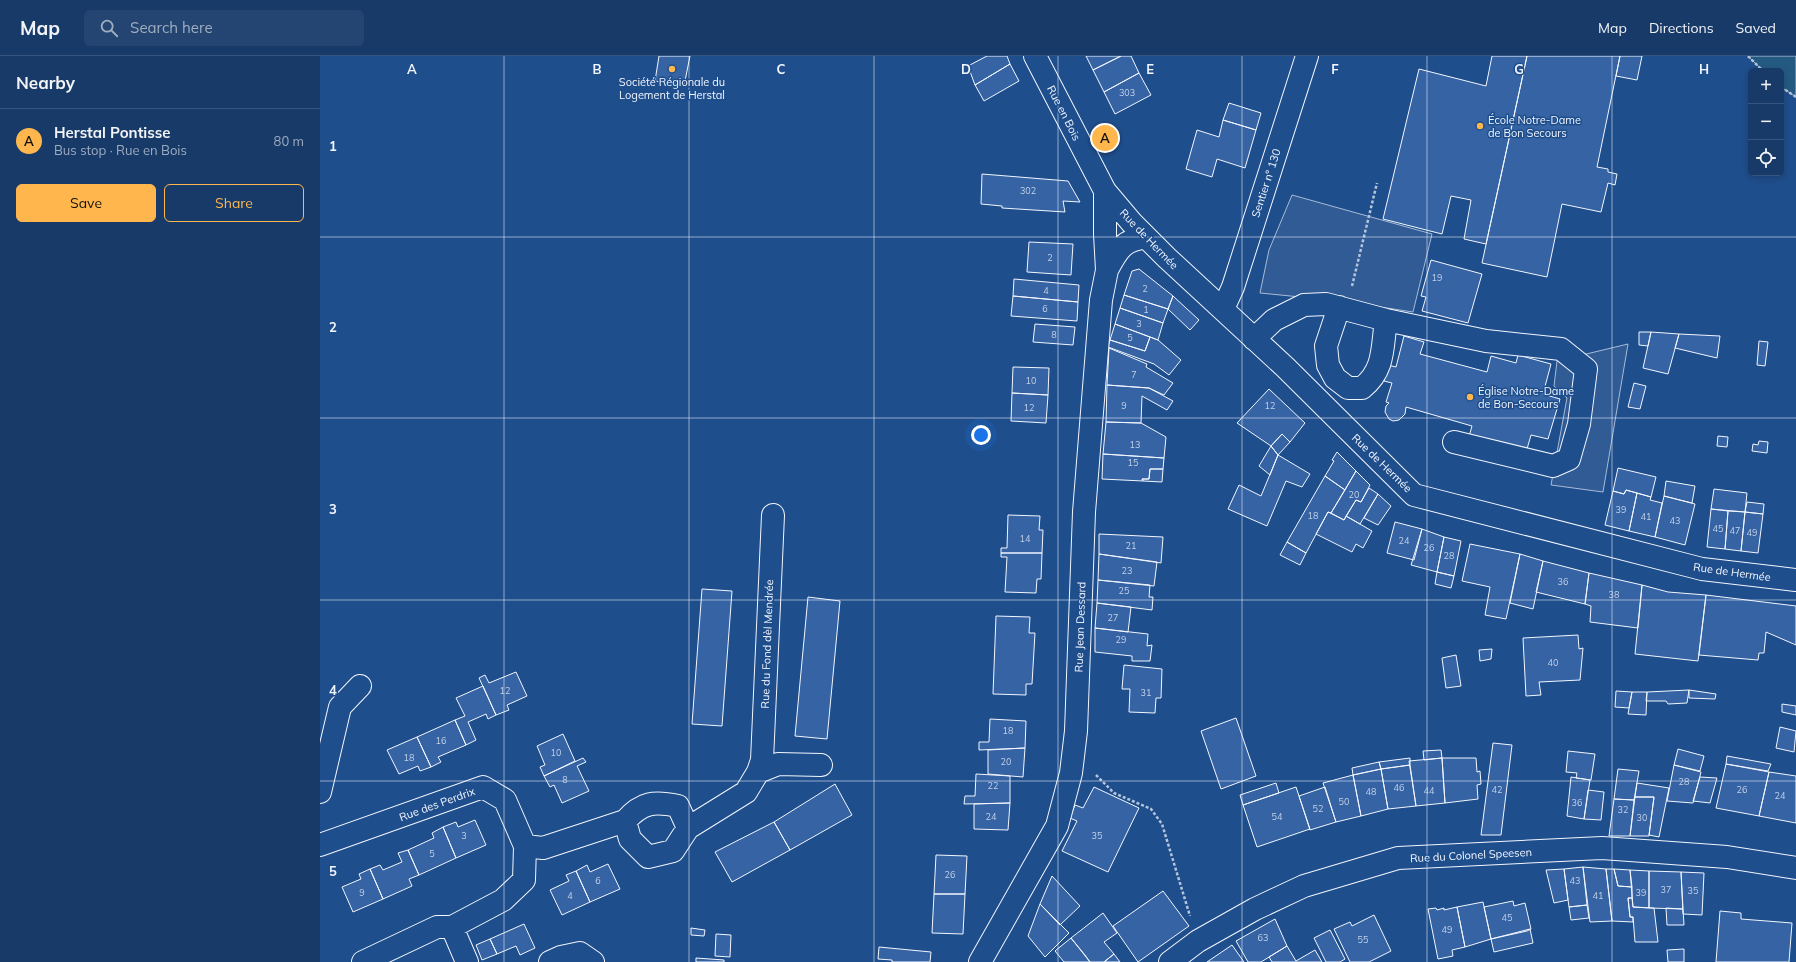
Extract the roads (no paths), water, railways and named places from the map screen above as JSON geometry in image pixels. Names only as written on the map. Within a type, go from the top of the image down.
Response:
[{"type":"street","name":"Rue en Bois","points":[[1036,56],[1105,191]]},
{"type":"street","name":"Sentier n° 130","points":[[1223,309],[1233,287],[1306,56]]},
{"type":"street","name":"Rue de Hermée","points":[[1105,191],[1147,238],[1223,309],[1414,495],[1702,569],[1796,580]]},
{"type":"street","name":"Rue Jean Dessard","points":[[980,962],[1057,826],[1071,773],[1074,754],[1084,512],[1101,300],[1107,270],[1105,191]]},
{"type":"street","name":"Rue Jean Dessard","points":[[1107,270],[1116,254],[1125,243],[1135,238],[1147,238]]},
{"type":"street","points":[[1254,339],[1274,320],[1304,305],[1326,304],[1386,320],[1486,341],[1561,349],[1586,369],[1579,424],[1569,459],[1553,466],[1454,442]]},
{"type":"street","points":[[1343,309],[1326,346],[1328,365],[1334,378],[1348,388],[1362,388],[1373,380],[1379,368],[1386,320]]},
{"type":"street","name":"Rue du Fond dèl Mendrée","points":[[688,828],[746,792],[758,772],[762,760],[773,515]]},
{"type":"street","points":[[320,792],[340,707],[360,686]]},
{"type":"street","points":[[758,772],[778,764],[821,764]]},
{"type":"street","name":"Rue des Perdrix","points":[[320,845],[483,787],[505,800],[525,846],[524,880],[503,900],[452,927],[437,928],[363,962]]},
{"type":"street","points":[[525,846],[543,848],[626,821],[632,813],[645,804],[662,803],[678,806],[688,828],[674,851],[648,857],[630,839],[626,821]]},
{"type":"street","name":"Rue du Colonel Speesen","points":[[1170,962],[1198,940],[1255,909],[1304,886],[1398,858],[1602,848],[1727,857],[1796,868]]},
{"type":"street","points":[[452,927],[467,962]]},
{"type":"street","points":[[550,962],[561,957],[580,953],[593,962]]},
{"type":"place","name":"Société Régionale du Logement de Herstal","points":[[672,69]]},
{"type":"place","name":"École Notre-Dame de Bon Secours","points":[[1480,126]]},
{"type":"place","name":"Herstal Pontisse","points":[[1105,138]]},
{"type":"place","name":"Église Notre-Dame de Bon-Secours","points":[[1470,397]]}]
